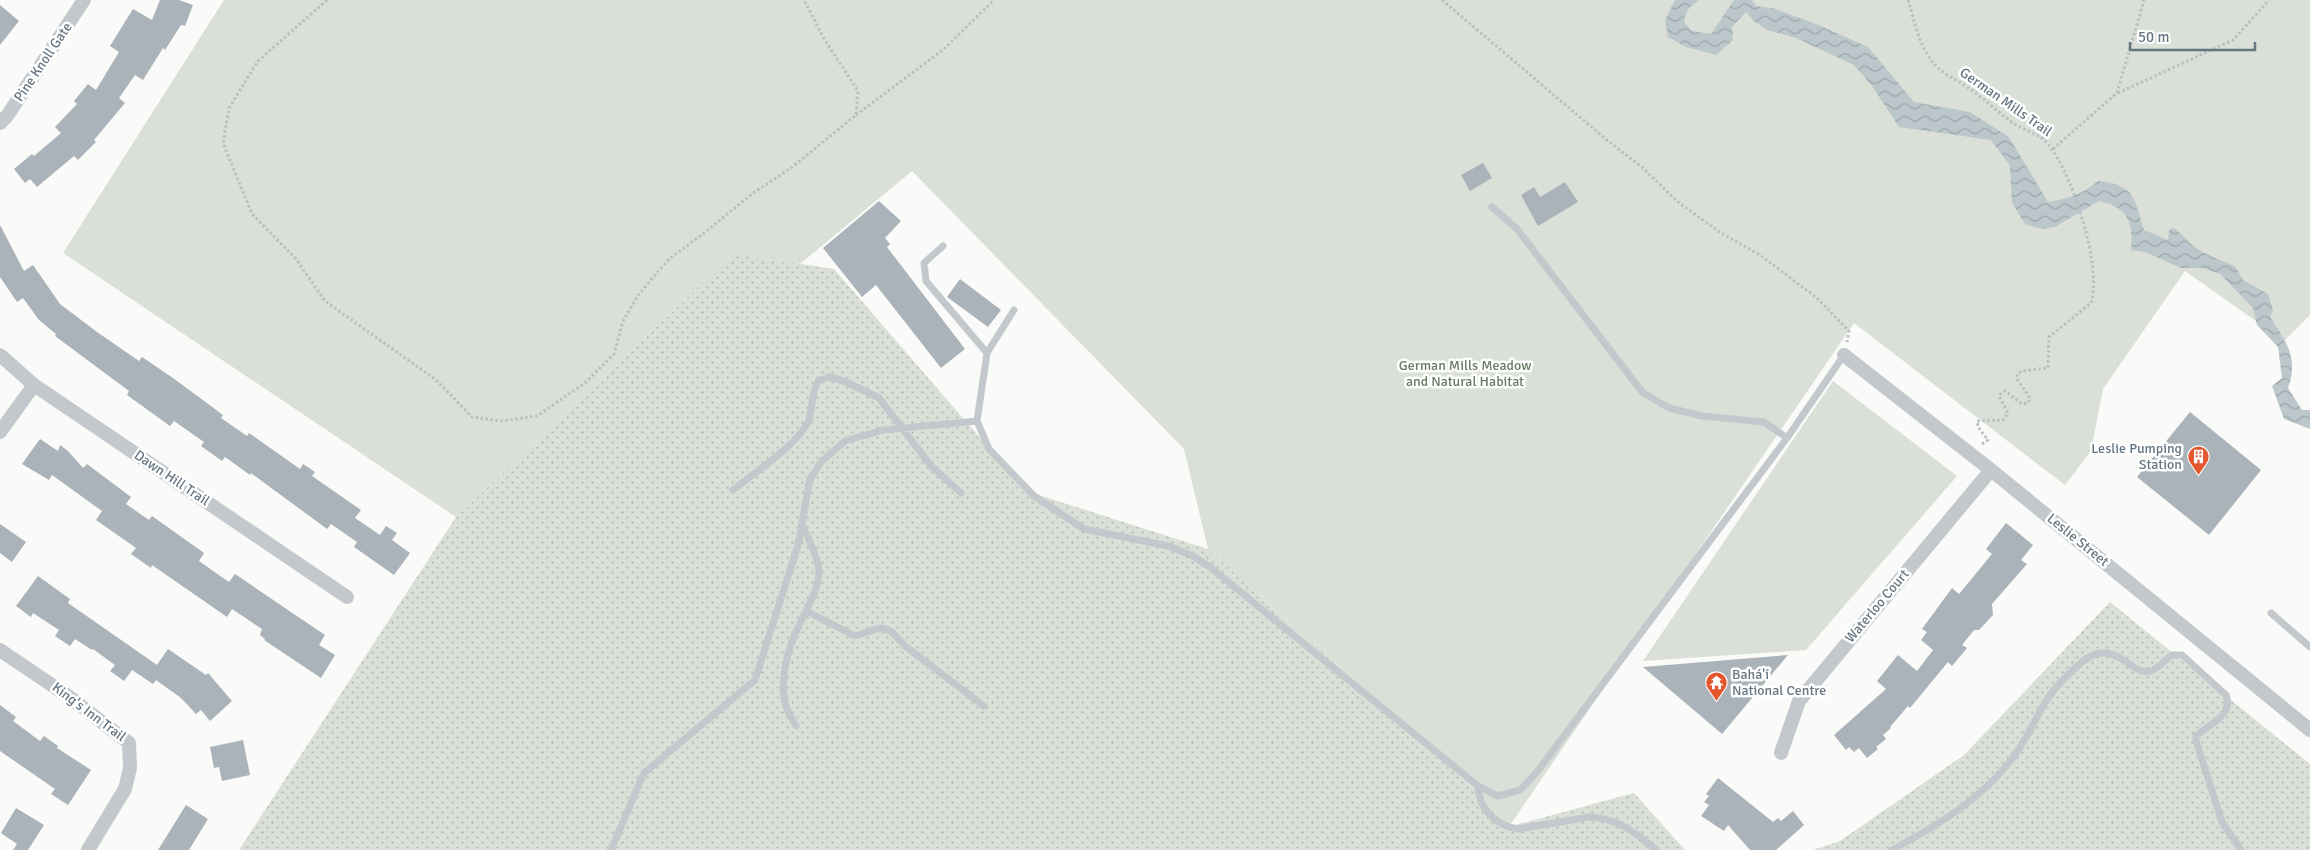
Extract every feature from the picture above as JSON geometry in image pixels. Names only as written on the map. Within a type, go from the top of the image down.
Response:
[{"type":"street","name":"Pine Knoll Gate","points":[[0,123],[8,116],[84,0]]},
{"type":"street","name":"Dawn Hill Trail","points":[[0,355],[34,385],[347,597]]},
{"type":"street","name":"Leslie Street","points":[[1844,355],[1968,451],[2310,730]]},
{"type":"street","points":[[0,432],[34,385]]},
{"type":"street","name":"Waterloo Court","points":[[1781,753],[1799,701],[1991,470]]},
{"type":"street","name":"King's Inn Trail","points":[[0,650],[68,696],[130,743],[130,768],[124,789],[88,850]]},
{"type":"lane","points":[[1492,207],[1517,229],[1643,393],[1669,408],[1702,416],[1764,422],[1787,438]]},
{"type":"lane","points":[[943,246],[924,263],[926,281],[987,353]]},
{"type":"lane","points":[[1014,310],[987,353],[976,421],[989,449],[1034,496],[1084,529],[1168,546],[1191,555],[1210,567],[1478,786],[1498,796],[1520,790],[1537,772],[1787,438],[1844,355]]},
{"type":"lane","points":[[733,490],[794,440],[808,421],[812,393],[818,381],[829,377],[844,381],[879,398],[931,466],[961,493]]},
{"type":"lane","points":[[612,850],[644,773],[755,680],[798,545],[810,478],[822,461],[845,440],[883,430],[976,421]]},
{"type":"lane","points":[[796,726],[790,716],[784,698],[785,672],[796,632],[806,611],[819,572],[810,540],[802,525]]},
{"type":"lane","points":[[806,611],[855,636],[879,628],[892,632],[905,646],[984,706]]},
{"type":"lane","points":[[2272,613],[2310,646]]},
{"type":"lane","points":[[1892,850],[1939,822],[1995,780],[2029,734],[2047,700],[2082,662],[2098,654],[2118,656],[2148,672],[2154,670],[2172,655],[2182,655],[2226,694],[2228,707],[2214,722],[2196,736],[2197,747],[2222,822],[2241,850]]},
{"type":"lane","points":[[1478,786],[1479,796],[1487,812],[1492,818],[1508,828],[1526,828],[1589,817],[1601,818],[1622,824],[1656,850]]},
{"type":"path","points":[[327,0],[258,61],[229,108],[222,143],[252,214],[296,259],[325,301],[436,380],[472,417],[502,421],[537,416],[585,383],[614,354],[623,321],[639,294],[669,259],[704,234],[753,193],[791,168],[856,115],[944,49],[994,0]]},
{"type":"path","points":[[804,0],[823,37],[858,91],[856,115]]},
{"type":"path","points":[[1442,0],[1643,168],[1678,202],[1720,233],[1760,256],[1817,298],[1849,331],[1844,355]]},
{"type":"path","name":"German Mills Trail","points":[[1908,0],[1924,50],[1939,68],[1972,90],[2016,124],[2041,138],[2053,149],[2084,221],[2092,261],[2094,294],[2091,303],[2050,337],[2048,368],[2022,371],[2017,374],[2017,379],[2030,398],[2028,403],[2022,404],[2005,391],[2002,392],[2000,396],[2008,412],[2006,417],[2002,420],[1977,421],[1978,427],[1988,440],[1968,451]]},
{"type":"path","points":[[2117,93],[2144,0]]},
{"type":"path","points":[[2053,149],[2117,93],[2234,40],[2269,0]]},
{"type":"green space","name":"German Mills Meadow and Natural Habitat","points":[[224,0],[2310,0],[2310,315],[2284,341],[2185,271],[2103,389],[2091,451],[2065,485],[1854,323],[1508,828],[1480,794],[1208,549],[1184,449],[912,171],[800,264],[733,254],[456,517],[63,253]]},
{"type":"green space","points":[[733,254],[834,269],[1026,491],[1208,549],[1480,794],[1508,827],[1634,793],[1685,850],[239,850],[456,517]]},
{"type":"green space","points":[[1833,381],[1957,476],[1806,650],[1643,661]]},
{"type":"green space","points":[[2110,602],[2310,764],[2310,850],[1813,850],[1840,841],[1964,755]]},
{"type":"water","points":[[1675,0],[1699,0],[1689,9],[1684,22],[1692,31],[1711,34],[1734,0],[1752,0],[1756,6],[1772,8],[1816,24],[1868,47],[1914,102],[1970,112],[2009,137],[2048,202],[2075,195],[2098,181],[2120,186],[2127,190],[2135,202],[2144,230],[2168,240],[2169,231],[2172,228],[2201,251],[2235,266],[2243,280],[2268,294],[2273,310],[2270,317],[2286,342],[2291,359],[2292,368],[2288,388],[2302,410],[2310,410],[2310,429],[2284,419],[2272,386],[2282,378],[2278,347],[2257,325],[2253,308],[2220,274],[2203,268],[2181,268],[2145,252],[2131,250],[2131,231],[2127,217],[2116,207],[2099,201],[2055,227],[2042,229],[2025,224],[2012,203],[2010,166],[1991,140],[1899,127],[1872,86],[1854,65],[1796,38],[1768,30],[1755,22],[1746,12],[1732,27],[1733,40],[1716,55],[1686,47],[1668,37],[1665,20]]},
{"type":"building","points":[[160,0],[179,0],[193,5],[185,26],[181,25],[165,50],[163,48],[143,80],[135,75],[119,98],[125,103],[94,140],[96,142],[78,160],[74,156],[37,187],[30,179],[25,183],[14,169],[32,154],[34,156],[61,133],[55,127],[77,104],[74,101],[88,84],[96,90],[119,52],[110,46],[133,9],[152,20]]},
{"type":"building","points":[[0,5],[19,21],[0,45]]},
{"type":"building","points":[[1483,163],[1492,178],[1470,191],[1461,175]]},
{"type":"building","points":[[1565,182],[1578,202],[1538,226],[1521,195],[1534,187],[1540,197]]},
{"type":"building","points":[[879,201],[901,221],[885,238],[890,244],[887,247],[965,349],[941,368],[876,285],[862,297],[823,248]]},
{"type":"building","points":[[0,225],[24,271],[33,265],[60,304],[139,361],[142,357],[173,378],[223,415],[221,418],[247,436],[249,433],[300,469],[303,464],[315,472],[312,476],[361,510],[355,518],[380,535],[386,526],[397,533],[392,540],[410,553],[394,575],[354,547],[357,542],[331,524],[327,529],[251,473],[250,475],[225,457],[222,461],[201,446],[204,442],[174,421],[170,426],[127,395],[129,391],[55,336],[56,334],[39,320],[23,298],[17,302],[0,277]]},
{"type":"building","points":[[960,279],[1001,310],[988,327],[947,297]]},
{"type":"building","name":"Leslie Pumping Station","points":[[2190,412],[2261,470],[2209,535],[2137,477]]},
{"type":"building","points":[[40,439],[58,451],[60,445],[83,468],[87,464],[131,497],[126,504],[149,520],[152,516],[204,553],[199,561],[229,582],[235,574],[325,635],[319,645],[335,655],[321,678],[264,640],[260,635],[262,629],[232,609],[227,617],[152,565],[151,568],[131,554],[136,548],[96,520],[102,511],[52,475],[49,480],[22,464]]},
{"type":"building","points":[[2006,523],[2033,545],[2021,560],[2027,564],[1992,604],[1993,615],[1979,630],[1974,630],[1962,645],[1967,648],[1952,666],[1948,662],[1910,708],[1908,706],[1883,735],[1886,739],[1876,747],[1878,749],[1867,758],[1859,748],[1854,752],[1849,747],[1846,750],[1834,735],[1886,689],[1877,681],[1898,655],[1917,671],[1933,650],[1921,640],[1927,632],[1922,629],[1952,588],[1959,594],[1992,554],[1986,549]]},
{"type":"building","points":[[0,524],[26,542],[12,562],[0,553]]},
{"type":"building","points":[[38,576],[70,599],[68,603],[157,665],[168,649],[206,675],[208,673],[232,701],[210,721],[201,710],[196,714],[181,698],[156,680],[153,684],[132,670],[124,681],[110,671],[115,665],[93,649],[75,639],[70,646],[55,636],[59,630],[33,613],[31,617],[16,606]]},
{"type":"building","name":"Bahá'í National Centre","points":[[1788,655],[1722,734],[1643,667]]},
{"type":"building","points":[[0,705],[16,717],[13,721],[40,741],[44,736],[58,746],[57,748],[91,770],[68,805],[51,794],[55,789],[0,751]]},
{"type":"building","points":[[243,740],[250,775],[222,781],[219,767],[214,768],[210,747]]},
{"type":"building","points":[[1718,778],[1773,822],[1778,818],[1781,821],[1793,811],[1804,825],[1776,850],[1750,850],[1728,825],[1724,831],[1701,816],[1709,805],[1704,802],[1709,796],[1706,794]]},
{"type":"building","points":[[186,805],[208,819],[189,850],[158,850]]},
{"type":"building","points":[[16,808],[44,825],[28,850],[13,850],[17,844],[1,833]]},
{"type":"place","name":"Leslie Pumping Station","points":[[2198,475]]},
{"type":"place","name":"Bahá'í National Centre","points":[[1716,701]]}]
